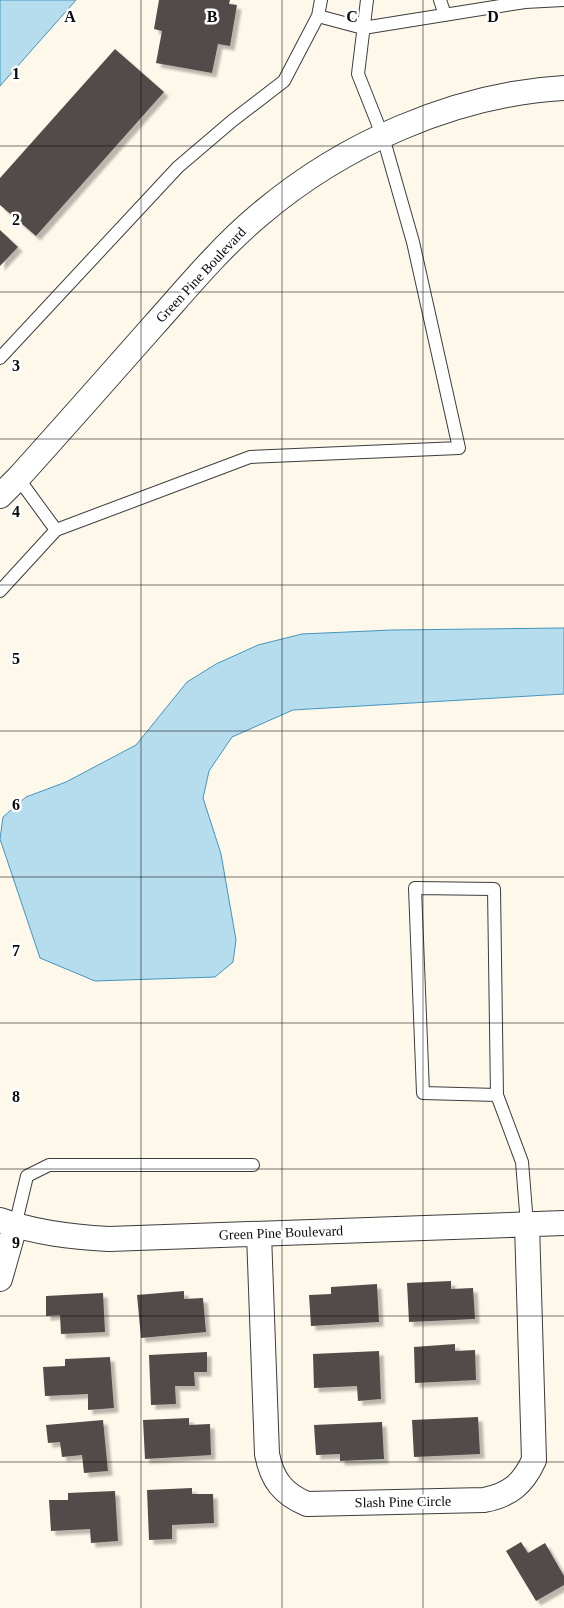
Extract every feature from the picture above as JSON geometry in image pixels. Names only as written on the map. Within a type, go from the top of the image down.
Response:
[{"type":"street","name":"Green Pine Boulevard","points":[[0,496],[213,258],[252,222],[308,178],[343,156],[383,137],[451,110],[491,99],[564,88]]},
{"type":"street","name":"Green Pine Boulevard","points":[[7,1223],[75,1237],[109,1239],[564,1223]]},
{"type":"street","points":[[0,1279],[7,1223]]},
{"type":"street","name":"Slash Pine Circle","points":[[259,1234],[267,1454],[270,1471],[279,1486],[292,1498],[307,1504],[484,1500],[500,1497],[515,1488],[527,1475],[534,1460],[527,1224]]},
{"type":"lane","points":[[0,358],[178,167],[232,121],[284,81],[318,16],[321,0]]},
{"type":"lane","points":[[0,591],[56,530],[250,457],[459,448],[413,242],[383,137],[358,74],[367,0]]},
{"type":"lane","points":[[440,0],[445,15]]},
{"type":"lane","points":[[318,16],[363,28],[525,2],[563,0]]},
{"type":"lane","points":[[18,478],[56,530]]},
{"type":"lane","points":[[497,1095],[423,1093],[415,888],[494,889],[497,1095],[522,1162],[527,1224]]},
{"type":"lane","points":[[7,1223],[27,1176],[49,1165],[253,1165]]},
{"type":"water","points":[[0,0],[76,0],[0,86]]},
{"type":"water","points":[[564,628],[564,694],[293,710],[232,737],[209,771],[203,798],[221,854],[236,940],[233,962],[215,977],[95,981],[40,958],[0,839],[3,817],[26,797],[66,782],[136,745],[187,682],[216,664],[258,645],[302,634],[392,630]]},
{"type":"building","points":[[159,0],[230,0],[229,4],[237,5],[230,46],[218,44],[212,73],[156,63],[162,31],[154,29]]},
{"type":"building","points":[[115,49],[164,92],[36,236],[0,205],[0,178]]},
{"type":"building","points":[[0,230],[18,247],[0,266]]},
{"type":"building","points":[[451,1281],[451,1289],[473,1288],[475,1319],[409,1322],[407,1283]]},
{"type":"building","points":[[377,1284],[379,1322],[311,1326],[309,1295],[331,1294],[331,1287]]},
{"type":"building","points":[[184,1291],[184,1299],[203,1298],[206,1332],[141,1338],[137,1295]]},
{"type":"building","points":[[103,1293],[105,1332],[61,1334],[60,1315],[46,1316],[46,1296]]},
{"type":"building","points":[[455,1344],[455,1351],[475,1350],[476,1380],[415,1383],[414,1347]]},
{"type":"building","points":[[379,1351],[381,1399],[358,1401],[357,1386],[314,1388],[313,1354]]},
{"type":"building","points":[[207,1352],[207,1372],[194,1372],[195,1386],[175,1386],[176,1404],[151,1405],[149,1355]]},
{"type":"building","points":[[110,1357],[114,1408],[88,1410],[88,1394],[45,1396],[43,1367],[65,1366],[65,1359]]},
{"type":"building","points":[[478,1417],[480,1454],[414,1457],[412,1420]]},
{"type":"building","points":[[189,1418],[189,1425],[210,1424],[211,1455],[145,1459],[143,1420]]},
{"type":"building","points":[[103,1420],[108,1471],[84,1473],[82,1455],[62,1457],[60,1442],[48,1443],[46,1425]]},
{"type":"building","points":[[382,1422],[384,1459],[340,1461],[340,1454],[316,1455],[314,1425]]},
{"type":"building","points":[[192,1488],[192,1494],[213,1494],[214,1523],[172,1525],[172,1539],[149,1540],[147,1490]]},
{"type":"building","points":[[115,1491],[118,1541],[91,1543],[90,1529],[51,1531],[49,1500],[68,1500],[68,1493]]},
{"type":"building","points":[[521,1542],[528,1553],[545,1543],[564,1576],[564,1585],[536,1601],[506,1551]]}]
